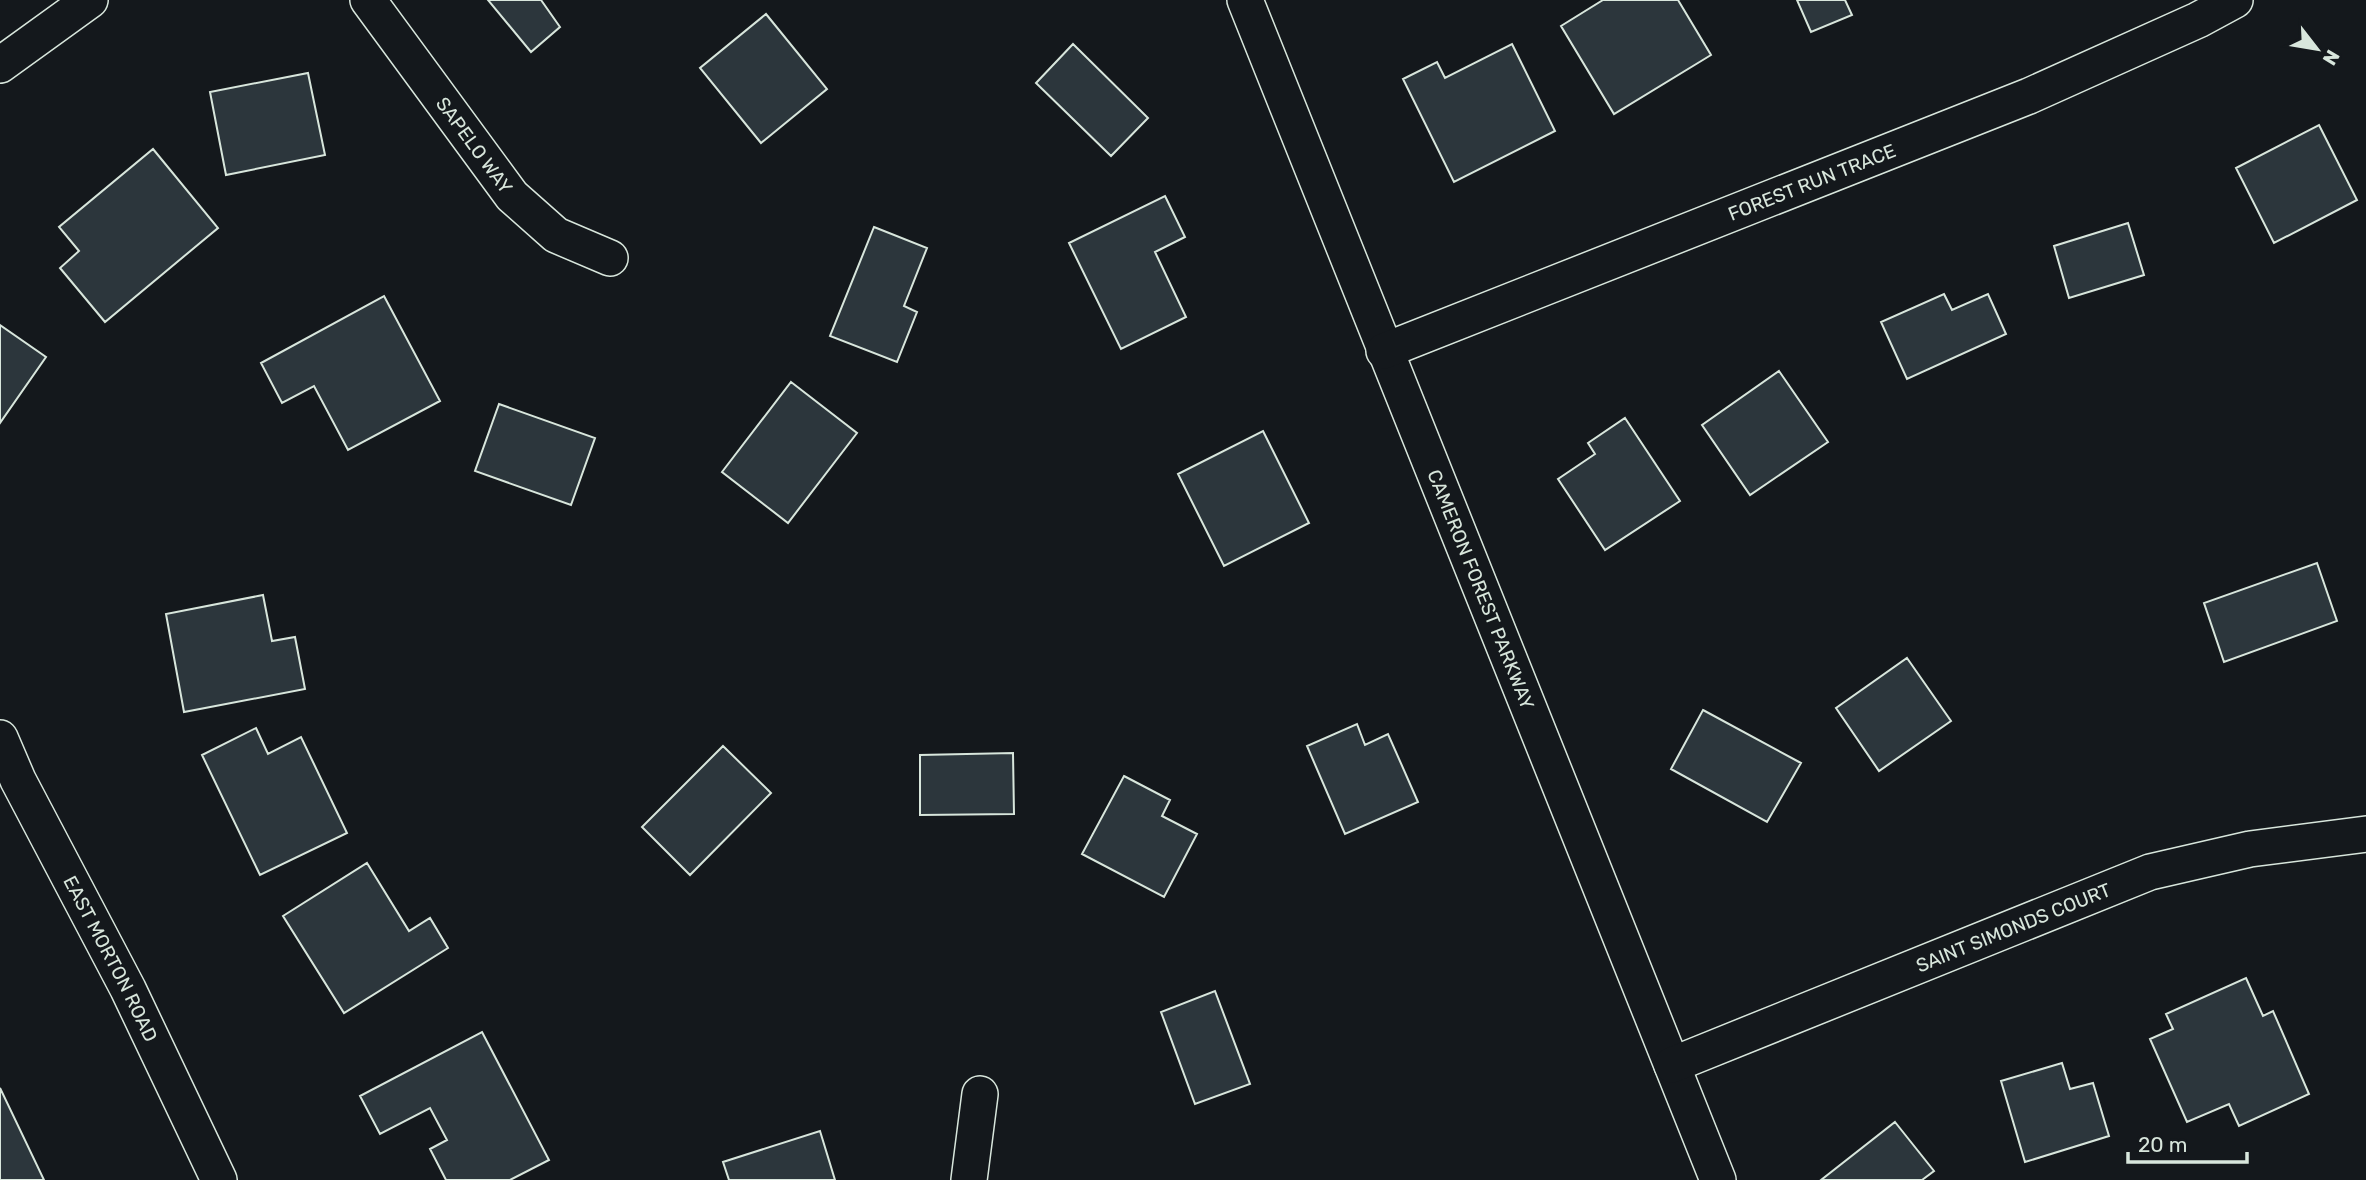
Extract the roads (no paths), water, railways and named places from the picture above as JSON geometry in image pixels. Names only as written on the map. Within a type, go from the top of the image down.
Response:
[{"type":"street","points":[[0,65],[90,0]]},
{"type":"street","name":"SAPELO WAY","points":[[368,0],[512,196],[556,235],[610,258]]},
{"type":"street","name":"CAMERON FOREST PARKWAY","points":[[1245,0],[1718,1180]]},
{"type":"street","name":"FOREST RUN TRACE","points":[[1384,351],[2029,96],[2198,20],[2235,0]]},
{"type":"street","name":"EAST MORTON ROAD","points":[[0,738],[18,780],[128,989],[219,1180]]},
{"type":"street","name":"SAINT SIMONDS COURT","points":[[1672,1065],[2150,872],[2250,849],[2366,834]]},
{"type":"street","points":[[970,1180],[980,1094]]}]
